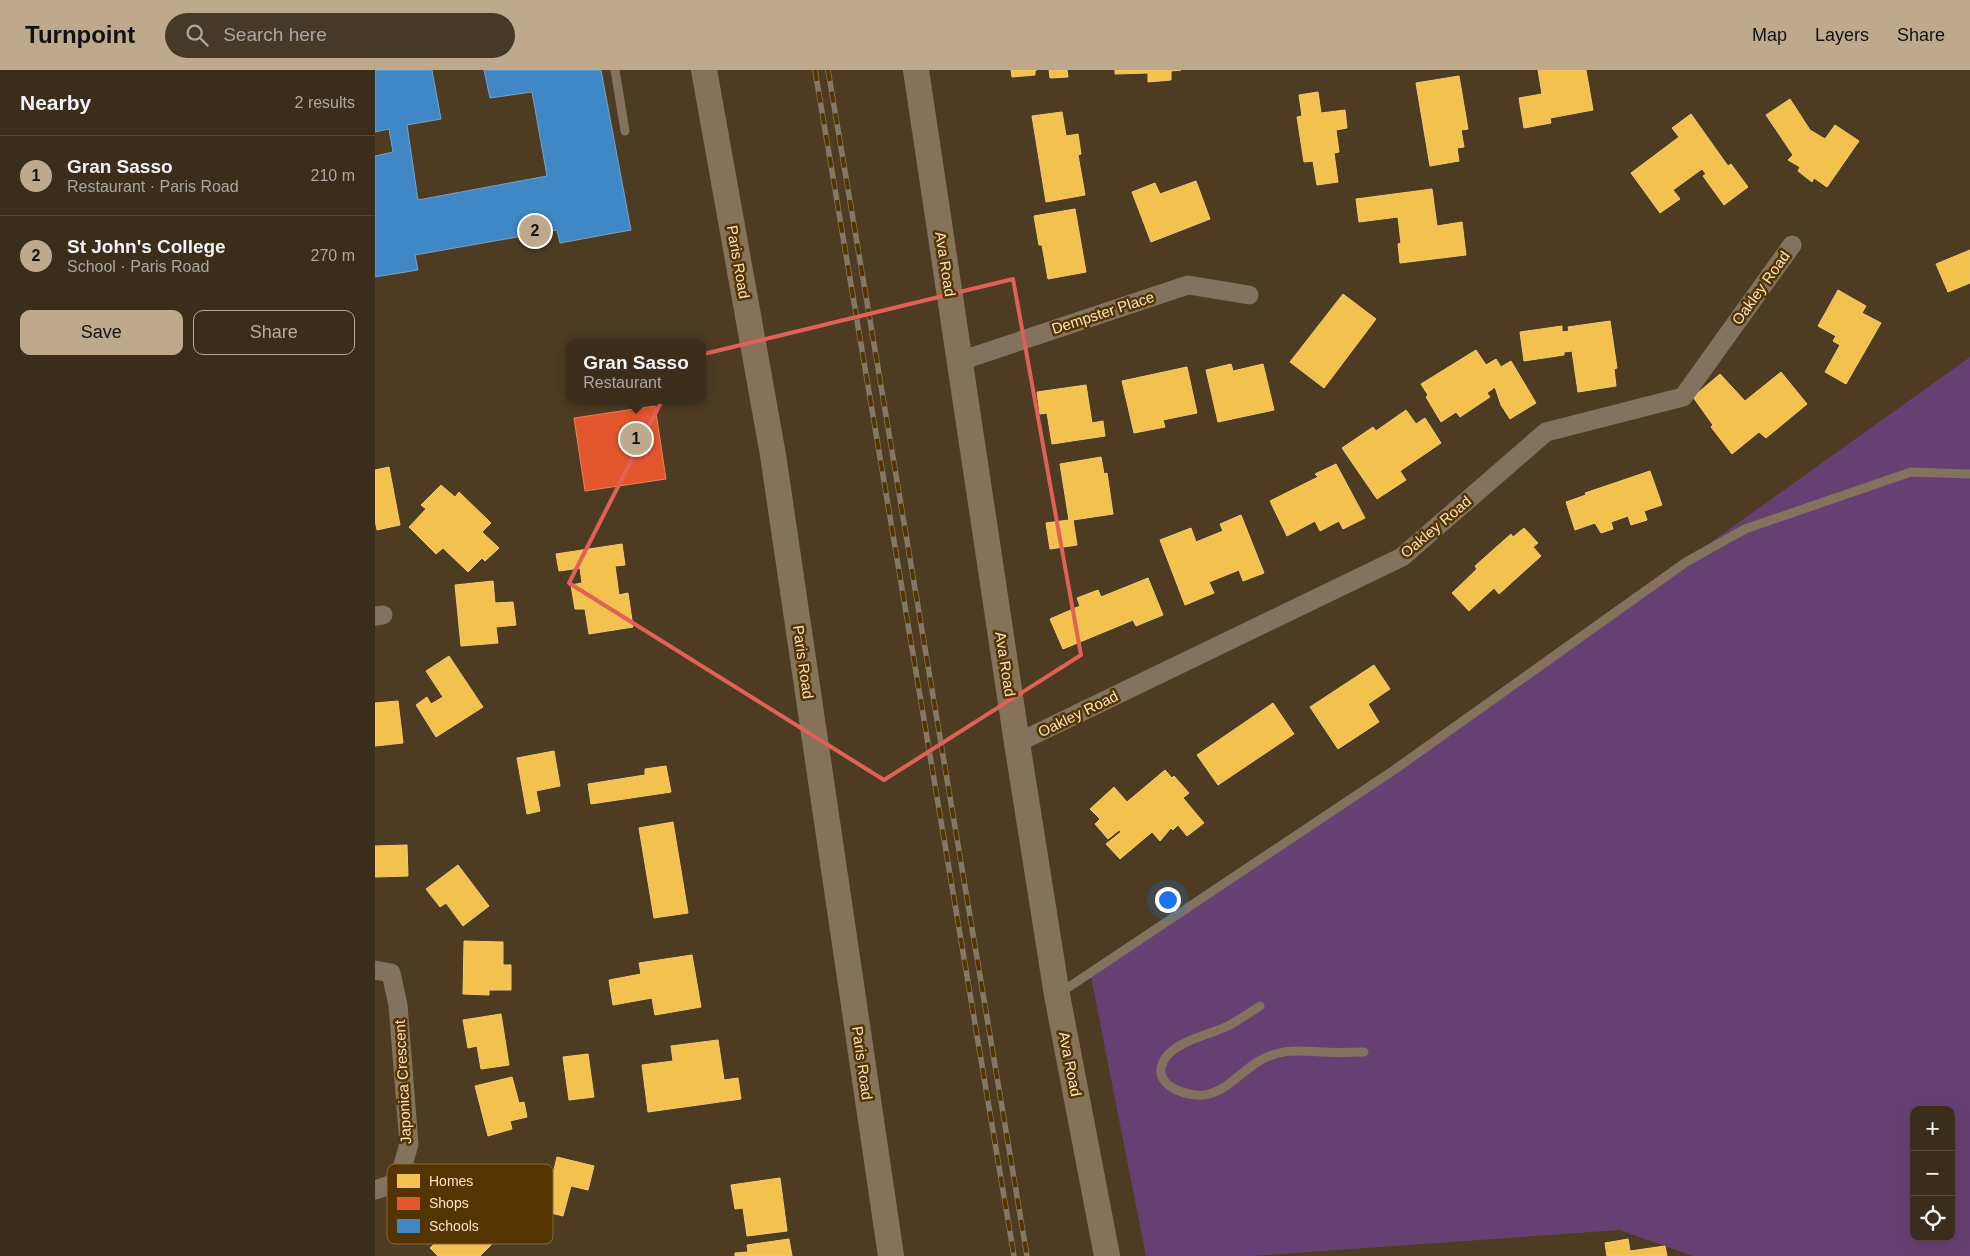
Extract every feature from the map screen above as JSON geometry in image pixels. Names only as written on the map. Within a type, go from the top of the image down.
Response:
[{"type":"street","name":"Paris Road","points":[[704,70],[773,455],[891,1256]]},
{"type":"street","name":"Ava Road","points":[[916,70],[1017,743],[1057,995],[1107,1256]]},
{"type":"street","name":"Oakley Road","points":[[1017,743],[1402,557],[1546,432],[1683,397],[1792,245]]},
{"type":"street","name":"Dempster Place","points":[[960,361],[1188,285],[1249,295]]},
{"type":"street","name":"Japonica Crescent","points":[[375,970],[391,973],[398,1005],[409,1144],[403,1164]]},
{"type":"street","name":"Japonica Crescent","points":[[375,1190],[387,1186]]},
{"type":"lane","points":[[615,70],[625,131]]},
{"type":"lane","points":[[1057,995],[1394,770],[1686,562],[1745,530],[1911,472],[1970,474]]},
{"type":"lane","points":[[1260,1006],[1231,1024],[1171,1052],[1162,1063],[1161,1069],[1164,1080],[1169,1086],[1187,1094],[1207,1095],[1217,1091],[1260,1061],[1284,1051],[1364,1052]]},
{"type":"highlighted area","points":[[1013,279],[1081,655],[884,780],[569,583],[683,359]]},
{"type":"shaded area","points":[[1970,357],[1970,1256],[1693,1256],[1620,1230],[1253,1256],[1146,1256],[1091,977],[1394,769]]},
{"type":"building: Homes","points":[[1011,70],[1035,70],[1035,75],[1012,77]]},
{"type":"building: Homes","points":[[1049,70],[1067,70],[1068,77],[1050,78]]},
{"type":"building: Homes","points":[[1115,70],[1181,70],[1171,71],[1171,80],[1148,82],[1148,73],[1115,74]]},
{"type":"building: Homes","points":[[1538,70],[1586,70],[1593,110],[1550,118],[1551,123],[1524,128],[1519,98],[1542,94]]},
{"type":"building: Homes","points":[[1459,76],[1468,129],[1461,130],[1464,147],[1457,148],[1459,161],[1430,166],[1416,83]]},
{"type":"building: Homes","points":[[1318,92],[1321,113],[1345,110],[1347,128],[1336,130],[1339,152],[1334,153],[1338,182],[1317,185],[1313,161],[1304,162],[1297,117],[1302,116],[1299,95]]},
{"type":"building: Homes","points":[[1790,99],[1810,130],[1825,139],[1835,125],[1859,141],[1827,187],[1814,178],[1812,182],[1798,171],[1800,167],[1788,160],[1793,155],[1766,115]]},
{"type":"building: Homes","points":[[1062,112],[1066,136],[1078,134],[1081,154],[1078,155],[1085,195],[1046,202],[1032,116]]},
{"type":"building: Homes","points":[[1691,114],[1728,166],[1731,164],[1748,187],[1724,205],[1703,176],[1706,174],[1702,169],[1673,190],[1680,199],[1660,213],[1631,173],[1679,137],[1672,128]]},
{"type":"building: Homes","points":[[1196,181],[1210,219],[1151,242],[1132,192],[1155,183],[1160,194]]},
{"type":"building: Homes","points":[[1432,189],[1437,226],[1462,222],[1466,255],[1400,263],[1398,244],[1401,243],[1398,217],[1359,222],[1356,199]]},
{"type":"building: Homes","points":[[1075,209],[1086,272],[1048,279],[1042,245],[1039,245],[1034,216]]},
{"type":"building: Homes","points":[[1970,250],[1970,283],[1948,292],[1936,264]]},
{"type":"building: Homes","points":[[1838,290],[1866,306],[1862,313],[1881,323],[1846,384],[1825,372],[1840,345],[1833,341],[1836,336],[1818,326]]},
{"type":"building: Homes","points":[[1343,294],[1376,319],[1324,388],[1290,362]]},
{"type":"building: Homes","points":[[1610,321],[1617,368],[1614,369],[1616,386],[1578,392],[1572,351],[1564,352],[1564,355],[1524,361],[1520,332],[1562,326],[1562,332],[1569,331],[1568,327]]},
{"type":"building: Homes","points":[[1476,350],[1486,365],[1496,359],[1501,367],[1511,361],[1536,403],[1510,419],[1501,405],[1495,387],[1487,393],[1490,397],[1460,417],[1456,412],[1441,422],[1426,397],[1428,395],[1421,384]]},
{"type":"building: Homes","points":[[1231,364],[1233,371],[1263,364],[1274,410],[1218,422],[1206,370]]},
{"type":"building: Homes","points":[[1187,367],[1197,413],[1163,420],[1165,427],[1134,433],[1122,381]]},
{"type":"building: Homes","points":[[1781,372],[1807,404],[1766,438],[1759,432],[1732,454],[1711,427],[1713,425],[1693,397],[1720,374],[1745,401]]},
{"type":"building: Homes","points":[[1086,385],[1092,423],[1103,421],[1105,436],[1052,444],[1047,413],[1040,414],[1037,392]]},
{"type":"building: Homes","points":[[1406,410],[1416,424],[1425,418],[1441,443],[1400,471],[1406,480],[1377,499],[1342,448],[1373,427],[1376,431]]},
{"type":"building: Homes","points":[[1101,457],[1104,474],[1107,473],[1113,514],[1073,520],[1077,545],[1050,549],[1046,523],[1069,520],[1060,464]]},
{"type":"building: Homes","points":[[1336,464],[1365,518],[1343,529],[1339,521],[1320,531],[1315,521],[1287,536],[1270,501],[1318,477],[1315,474]]},
{"type":"building: Homes","points":[[389,467],[400,525],[377,530],[375,520],[375,470]]},
{"type":"building: Homes","points":[[1650,471],[1662,505],[1644,511],[1647,520],[1631,525],[1628,516],[1611,522],[1613,529],[1601,533],[1595,523],[1575,530],[1566,502],[1586,495],[1585,493]]},
{"type":"building: Homes","points":[[441,485],[455,497],[459,492],[491,523],[482,532],[499,548],[485,561],[482,558],[468,572],[443,548],[436,554],[409,527],[426,509],[421,505]]},
{"type":"building: Homes","points":[[1241,515],[1264,573],[1243,581],[1239,570],[1209,582],[1214,593],[1185,605],[1160,540],[1191,528],[1196,542],[1223,531],[1220,524]]},
{"type":"building: Homes","points":[[1524,528],[1538,543],[1533,547],[1541,556],[1499,594],[1494,588],[1469,611],[1452,593],[1477,569],[1475,566],[1511,534],[1513,537]]},
{"type":"building: Homes","points":[[622,544],[625,565],[615,566],[619,595],[628,593],[633,627],[589,634],[585,609],[575,609],[571,585],[582,583],[580,568],[559,571],[556,554]]},
{"type":"building: Homes","points":[[1148,578],[1163,615],[1136,626],[1133,620],[1063,649],[1050,619],[1080,606],[1077,598],[1098,590],[1101,597]]},
{"type":"building: Homes","points":[[493,581],[495,603],[513,602],[516,625],[496,627],[498,643],[461,646],[455,585]]},
{"type":"building: Homes","points":[[449,656],[483,707],[436,737],[416,705],[427,697],[431,704],[443,697],[426,671]]},
{"type":"building: Homes","points":[[1374,665],[1390,689],[1368,704],[1379,722],[1338,749],[1310,707]]},
{"type":"building: Homes","points":[[398,701],[403,743],[375,746],[375,703]]},
{"type":"building: Homes","points":[[1273,703],[1294,734],[1218,785],[1197,755]]},
{"type":"building: Homes","points":[[554,751],[560,786],[536,791],[540,811],[527,814],[517,758]]},
{"type":"building: Homes","points":[[666,766],[671,792],[591,804],[588,784],[645,775],[645,769]]},
{"type":"building: Homes","points":[[1165,770],[1172,778],[1174,776],[1189,793],[1183,798],[1204,823],[1187,836],[1178,825],[1173,830],[1171,828],[1160,841],[1152,832],[1120,859],[1106,844],[1121,832],[1119,830],[1108,839],[1095,824],[1100,819],[1090,809],[1114,787],[1127,802]]},
{"type":"building: Homes","points":[[673,822],[688,913],[654,918],[639,828]]},
{"type":"building: Homes","points":[[407,845],[408,876],[375,877],[375,846]]},
{"type":"building: Homes","points":[[458,865],[489,906],[463,926],[446,903],[440,907],[426,889]]},
{"type":"building: Homes","points":[[464,941],[503,942],[503,965],[511,965],[511,990],[489,990],[489,995],[463,994]]},
{"type":"building: Homes","points":[[692,955],[701,1007],[655,1015],[652,998],[613,1005],[609,980],[641,974],[639,963]]},
{"type":"building: Homes","points":[[501,1014],[509,1065],[481,1069],[477,1046],[468,1048],[463,1020]]},
{"type":"building: Homes","points":[[718,1040],[724,1080],[738,1078],[741,1099],[648,1112],[642,1065],[673,1061],[671,1046]]},
{"type":"building: Homes","points":[[588,1054],[594,1097],[569,1100],[563,1057]]},
{"type":"building: Homes","points":[[512,1077],[519,1103],[524,1102],[527,1117],[510,1121],[512,1129],[488,1136],[475,1086]]},
{"type":"building: Homes","points":[[557,1157],[594,1166],[588,1190],[571,1186],[563,1216],[553,1214],[553,1174]]},
{"type":"building: Homes","points":[[780,1178],[787,1231],[747,1236],[743,1208],[735,1209],[731,1185]]},
{"type":"building: Homes","points":[[789,1239],[792,1256],[735,1256],[735,1253],[748,1252],[747,1245]]},
{"type":"building: Homes","points":[[1628,1239],[1630,1251],[1665,1246],[1667,1256],[1607,1256],[1605,1243]]},
{"type":"building: Homes","points":[[434,1244],[492,1244],[480,1256],[438,1256],[430,1248]]},
{"type":"building: Shops","points":[[655,406],[666,479],[585,491],[574,418]]},
{"type":"building: Schools","points":[[375,70],[432,70],[441,119],[407,125],[418,200],[547,176],[532,92],[490,98],[484,70],[601,70],[631,230],[560,243],[557,230],[415,255],[418,270],[375,277],[375,156],[393,152],[389,129],[375,132]]},
{"type":"railway","points":[[815,70],[1014,1256]]},
{"type":"railway","points":[[828,70],[1027,1256]]},
{"type":"place","name":"St John's College","points":[[535,231]]},
{"type":"place","name":"Gran Sasso","points":[[636,439]]}]
